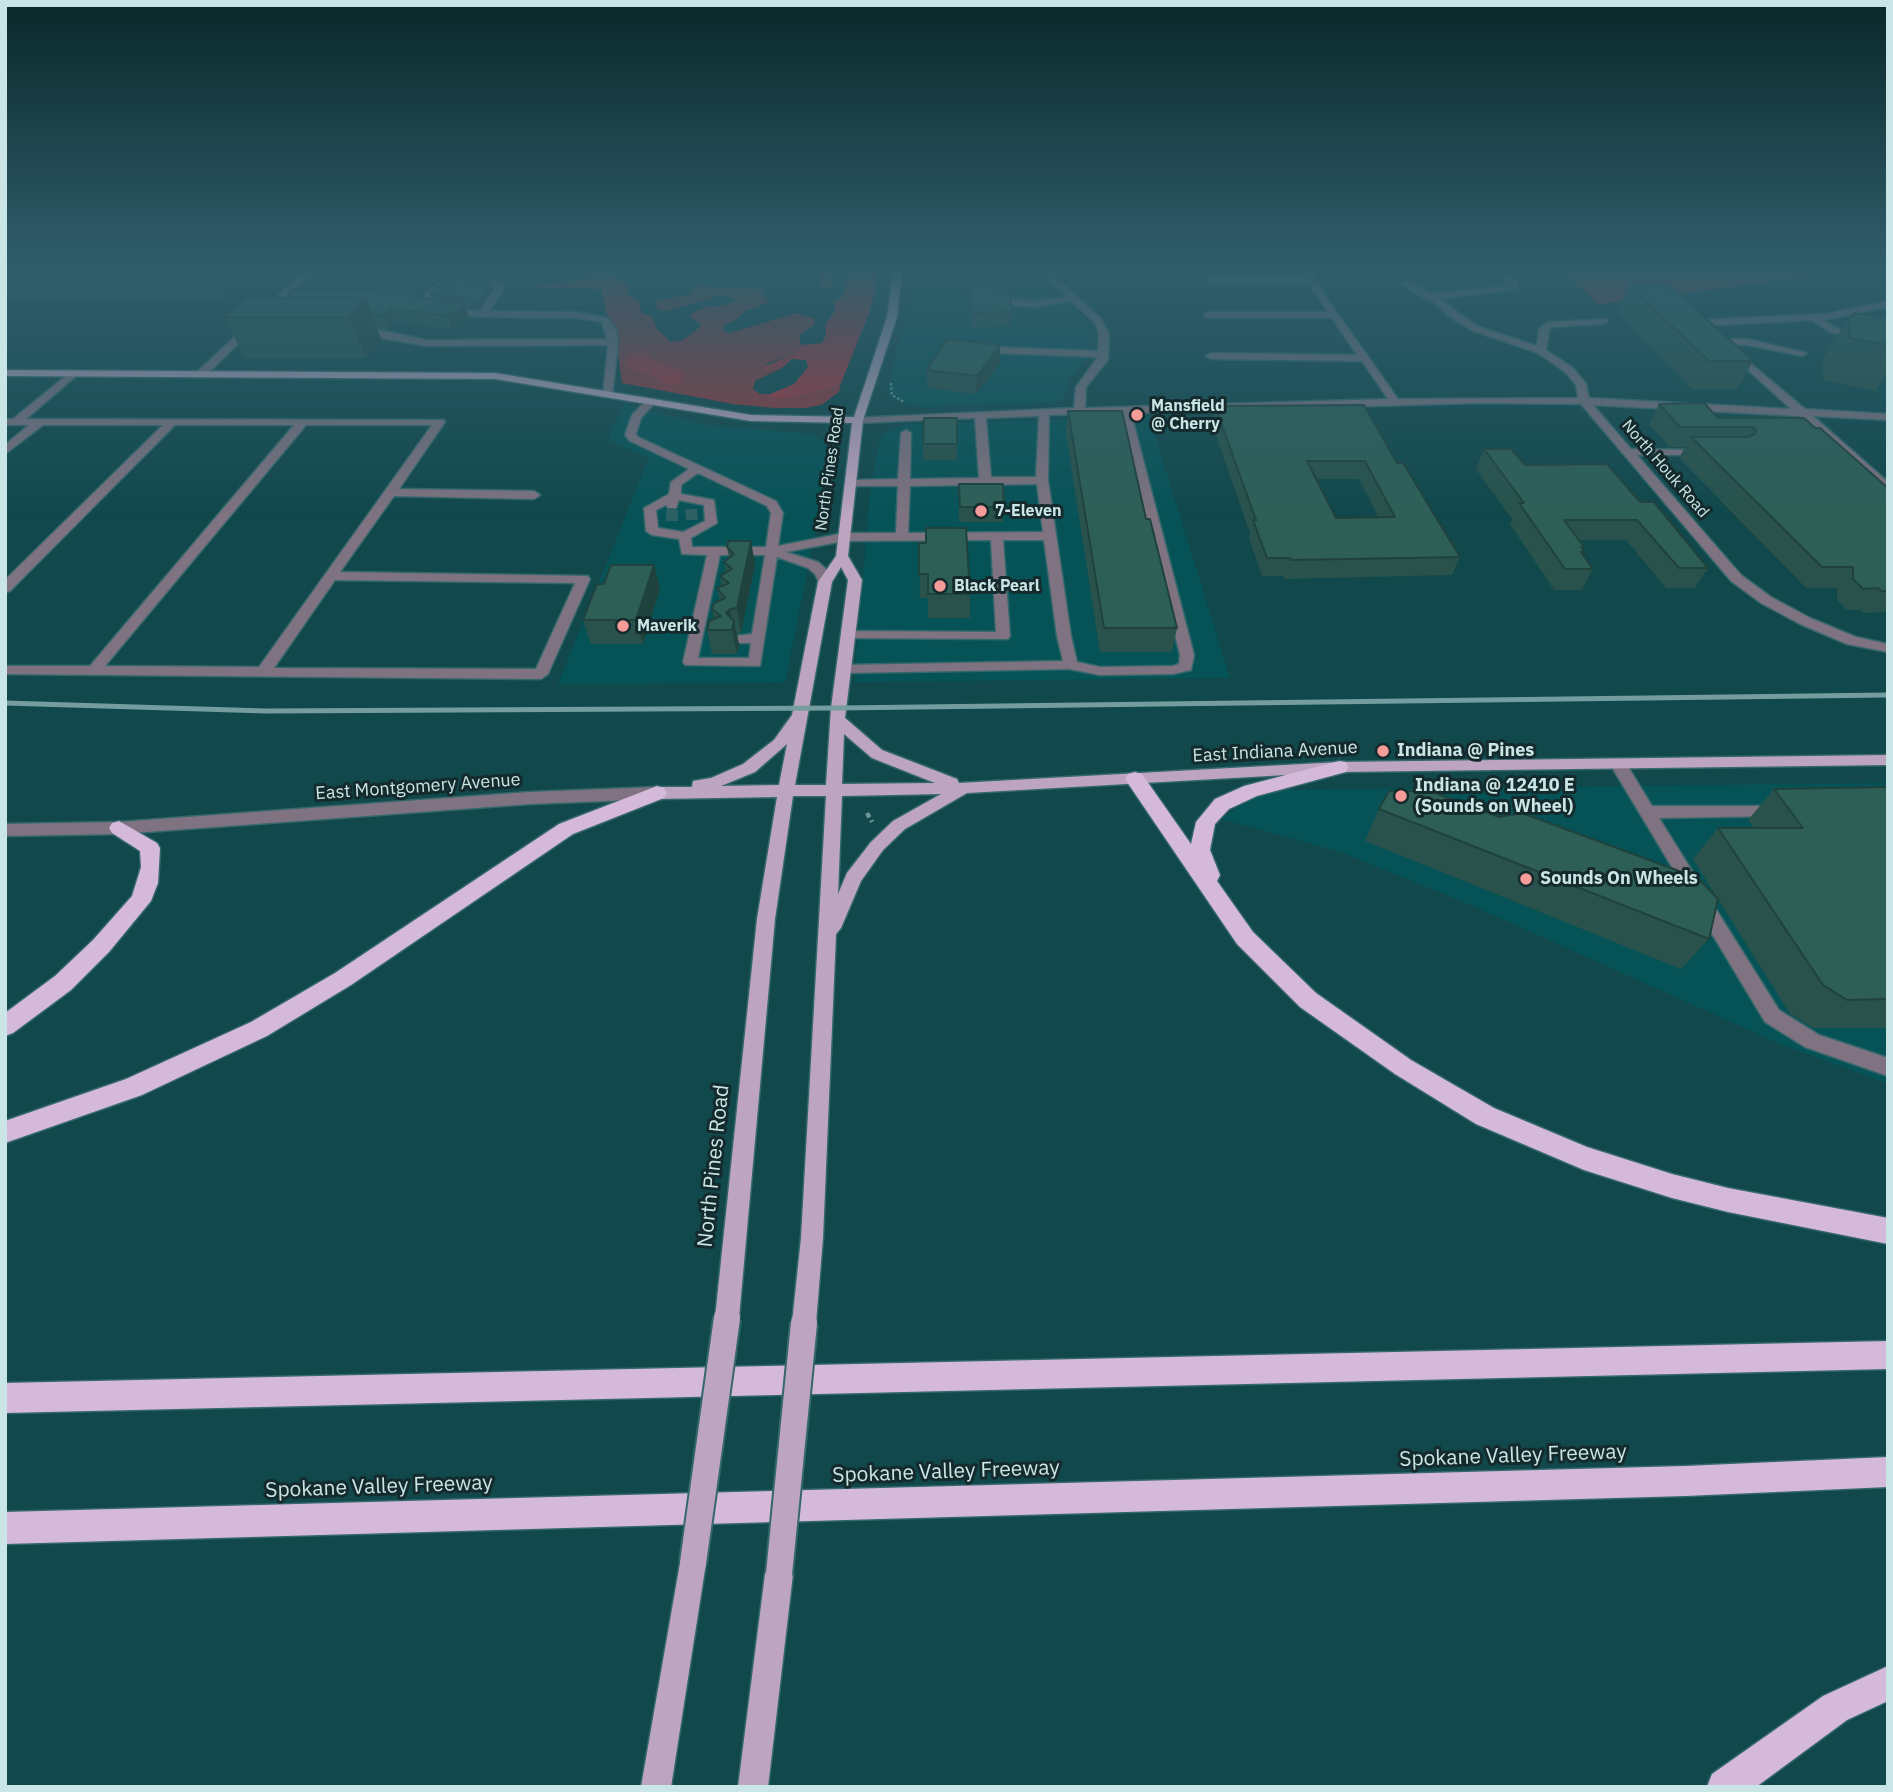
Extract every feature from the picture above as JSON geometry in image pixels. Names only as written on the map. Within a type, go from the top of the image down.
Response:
[{"type":"highway","points":[[1221,903],[1200,850],[1206,822],[1222,803],[1251,791],[1339,767]]},
{"type":"highway","points":[[1135,779],[1245,938],[1308,1000],[1403,1067],[1485,1116],[1584,1158],[1728,1200],[1888,1231]]},
{"type":"highway","points":[[5,1132],[133,1087],[259,1029],[343,979],[566,829],[657,793]]},
{"type":"highway","points":[[5,1026],[63,983],[101,946],[140,901],[150,875],[150,848],[119,828]]},
{"type":"highway","points":[[5,1398],[1888,1355]]},
{"type":"highway","name":"Spokane Valley Freeway","points":[[5,1528],[1643,1483],[1888,1472]]},
{"type":"highway","points":[[1725,1787],[1835,1708],[1888,1683]]},
{"type":"main road","name":"North Pines Road","points":[[656,1787],[693,1563],[727,1318],[766,919],[784,792],[825,582],[842,556],[858,420],[881,351]]},
{"type":"main road","points":[[5,373],[495,376],[751,418],[858,420]]},
{"type":"main road","name":"North Pines Road","points":[[753,1787],[779,1574],[813,1238],[833,791],[838,720],[855,580],[842,556]]},
{"type":"main road","points":[[657,793],[714,783],[749,768],[779,744],[801,714]]},
{"type":"main road","points":[[838,720],[877,754],[964,788]]},
{"type":"main road","name":"East Indiana Avenue","points":[[833,791],[964,788],[1339,767],[1888,760]]},
{"type":"main road","points":[[827,940],[853,878],[877,846],[899,825],[964,788]]},
{"type":"main road","name":"East Montgomery Avenue","points":[[657,793],[833,791]]},
{"type":"street","points":[[201,374],[226,351]]},
{"type":"street","points":[[608,394],[612,351]]},
{"type":"street","points":[[1012,351],[1103,354]]},
{"type":"street","points":[[1079,411],[1081,387],[1103,360],[1103,351]]},
{"type":"street","points":[[1360,351],[1395,402]]},
{"type":"street","name":"North Houk Road","points":[[1541,351],[1569,370],[1581,384],[1584,401],[1736,578],[1766,600],[1805,621],[1852,641],[1888,648]]},
{"type":"street","points":[[1732,351],[1888,488]]},
{"type":"street","points":[[1787,351],[1802,354]]},
{"type":"street","points":[[1211,356],[1365,358]]},
{"type":"street","points":[[10,422],[72,374]]},
{"type":"street","points":[[651,401],[639,412],[630,435],[772,504],[777,513],[770,551],[760,576],[764,598],[755,663],[690,662],[700,639],[714,576],[713,551]]},
{"type":"street","points":[[858,420],[1395,402],[1584,401],[1888,417]]},
{"type":"street","points":[[844,669],[1069,665],[1100,671],[1173,670],[1186,667],[1187,655],[1125,410]]},
{"type":"street","points":[[1044,412],[1042,480],[1064,636],[1071,658],[1069,665]]},
{"type":"street","points":[[980,415],[985,481]]},
{"type":"street","points":[[10,422],[440,422],[264,671]]},
{"type":"street","points":[[5,451],[40,422]]},
{"type":"street","points":[[5,588],[171,423]]},
{"type":"street","points":[[94,670],[302,423]]},
{"type":"street","points":[[902,537],[906,433]]},
{"type":"street","points":[[1627,452],[1711,452]]},
{"type":"street","points":[[676,496],[690,505],[692,531],[685,536],[673,533],[675,484],[697,468]]},
{"type":"street","points":[[851,483],[1042,480]]},
{"type":"street","points":[[391,492],[534,495]]},
{"type":"street","points":[[676,496],[710,503],[711,523],[685,536],[652,531],[650,508],[676,496]]},
{"type":"street","points":[[685,536],[686,551],[770,551],[844,537],[1050,536]]},
{"type":"street","points":[[997,536],[1005,667]]},
{"type":"street","points":[[770,551],[813,565],[821,572],[825,582]]},
{"type":"street","points":[[5,670],[541,674],[583,579],[332,576]]},
{"type":"street","points":[[748,599],[764,598]]},
{"type":"street","points":[[744,621],[761,621]]},
{"type":"street","points":[[848,635],[1003,636]]},
{"type":"street","points":[[740,639],[758,638]]},
{"type":"street","points":[[1618,764],[1772,1016],[1812,1041],[1888,1067]]},
{"type":"street","name":"East Montgomery Avenue","points":[[5,830],[119,828],[530,799],[657,793]]},
{"type":"street","points":[[1647,811],[1793,810]]},
{"type":"path","points":[[894,374],[890,387],[892,395],[901,402],[912,405]]},
{"type":"path","points":[[867,813],[872,822]]},
{"type":"shaded area","points":[[618,351],[797,351],[766,364],[769,371],[782,368],[755,381],[753,389],[760,394],[770,394],[771,398],[832,388],[841,383],[839,392],[821,405],[775,408],[733,404],[622,383]]},
{"type":"shaded area","points":[[643,351],[655,361],[684,372],[682,381],[673,385],[664,384],[651,373],[628,370],[625,365],[626,357]]},
{"type":"shaded area","points":[[797,351],[854,351],[841,383],[832,388],[785,398],[770,398],[770,394],[794,384],[808,367],[806,360],[792,359],[782,368],[769,371],[761,368]]},
{"type":"shaded area","points":[[897,351],[1090,351],[1090,356],[1070,378],[1063,399],[1048,403],[911,406],[890,396],[888,389]]},
{"type":"shaded area","points":[[624,404],[704,425],[811,434],[821,439],[826,446],[816,527],[785,683],[558,684],[649,458],[608,440]]},
{"type":"shaded area","points":[[1149,416],[1230,678],[854,682],[870,494],[879,443],[885,433],[903,425]]},
{"type":"shaded area","points":[[1888,783],[1888,1084],[1778,1043],[1471,905],[1341,852],[1221,819],[1252,797],[1274,790]]},
{"type":"building","points":[[939,351],[996,351],[977,376],[927,370]]},
{"type":"building","points":[[1698,351],[1742,351],[1753,361],[1709,361]]},
{"type":"building","points":[[1704,403],[1718,418],[1804,418],[1815,428],[1820,428],[1888,488],[1888,591],[1878,588],[1863,589],[1853,579],[1853,567],[1822,567],[1691,437],[1748,437],[1755,434],[1756,430],[1752,427],[1680,427],[1659,404]]},
{"type":"building","points":[[1364,405],[1397,463],[1403,463],[1460,557],[1291,560],[1267,558],[1215,406]],"holes":[[[1307,461],[1365,461],[1395,517],[1336,518]]]},
{"type":"building","points":[[1068,411],[1122,411],[1146,519],[1150,519],[1177,628],[1104,628]]},
{"type":"building","points":[[924,418],[957,418],[957,444],[923,444]]},
{"type":"building","points":[[1484,449],[1511,449],[1525,465],[1607,464],[1640,502],[1654,502],[1708,568],[1679,568],[1637,520],[1564,520],[1584,547],[1581,547],[1585,552],[1581,552],[1593,569],[1565,569],[1519,503],[1524,503]]},
{"type":"building","points":[[959,484],[1003,484],[1004,507],[960,507]]},
{"type":"building","points":[[926,528],[966,528],[970,594],[928,594],[928,574],[919,574],[919,543],[926,543]]},
{"type":"building","points":[[728,541],[751,541],[737,608],[726,613],[734,621],[732,630],[707,630],[709,621],[721,616],[712,609],[714,603],[725,598],[717,588],[729,583],[720,576],[732,569],[724,562],[734,554],[727,547]]},
{"type":"building","points":[[611,565],[654,565],[636,620],[583,620],[597,584],[604,584]]},
{"type":"building","points":[[1888,787],[1888,999],[1847,1000],[1823,985],[1718,828],[1803,828],[1774,789]]},
{"type":"building","points":[[1389,791],[1430,791],[1499,817],[1522,813],[1698,878],[1718,899],[1709,939],[1379,809]]},
{"type":"tunnel","points":[[691,509],[692,520]]},
{"type":"tunnel","points":[[672,510],[672,521]]},
{"type":"railway","points":[[5,703],[266,711],[838,708],[1888,695]]},
{"type":"place","name":"Mansfield @ Cherry","points":[[1137,415]]},
{"type":"place","name":"7-Eleven","points":[[981,511]]},
{"type":"place","name":"Black Pearl","points":[[940,586]]},
{"type":"place","name":"Maverik","points":[[623,626]]},
{"type":"place","name":"Indiana @ Pines","points":[[1383,751]]},
{"type":"place","name":"Indiana @ 12410 E (Sounds on Wheel)","points":[[1401,796]]},
{"type":"place","name":"Sounds On Wheels","points":[[1526,879]]}]
